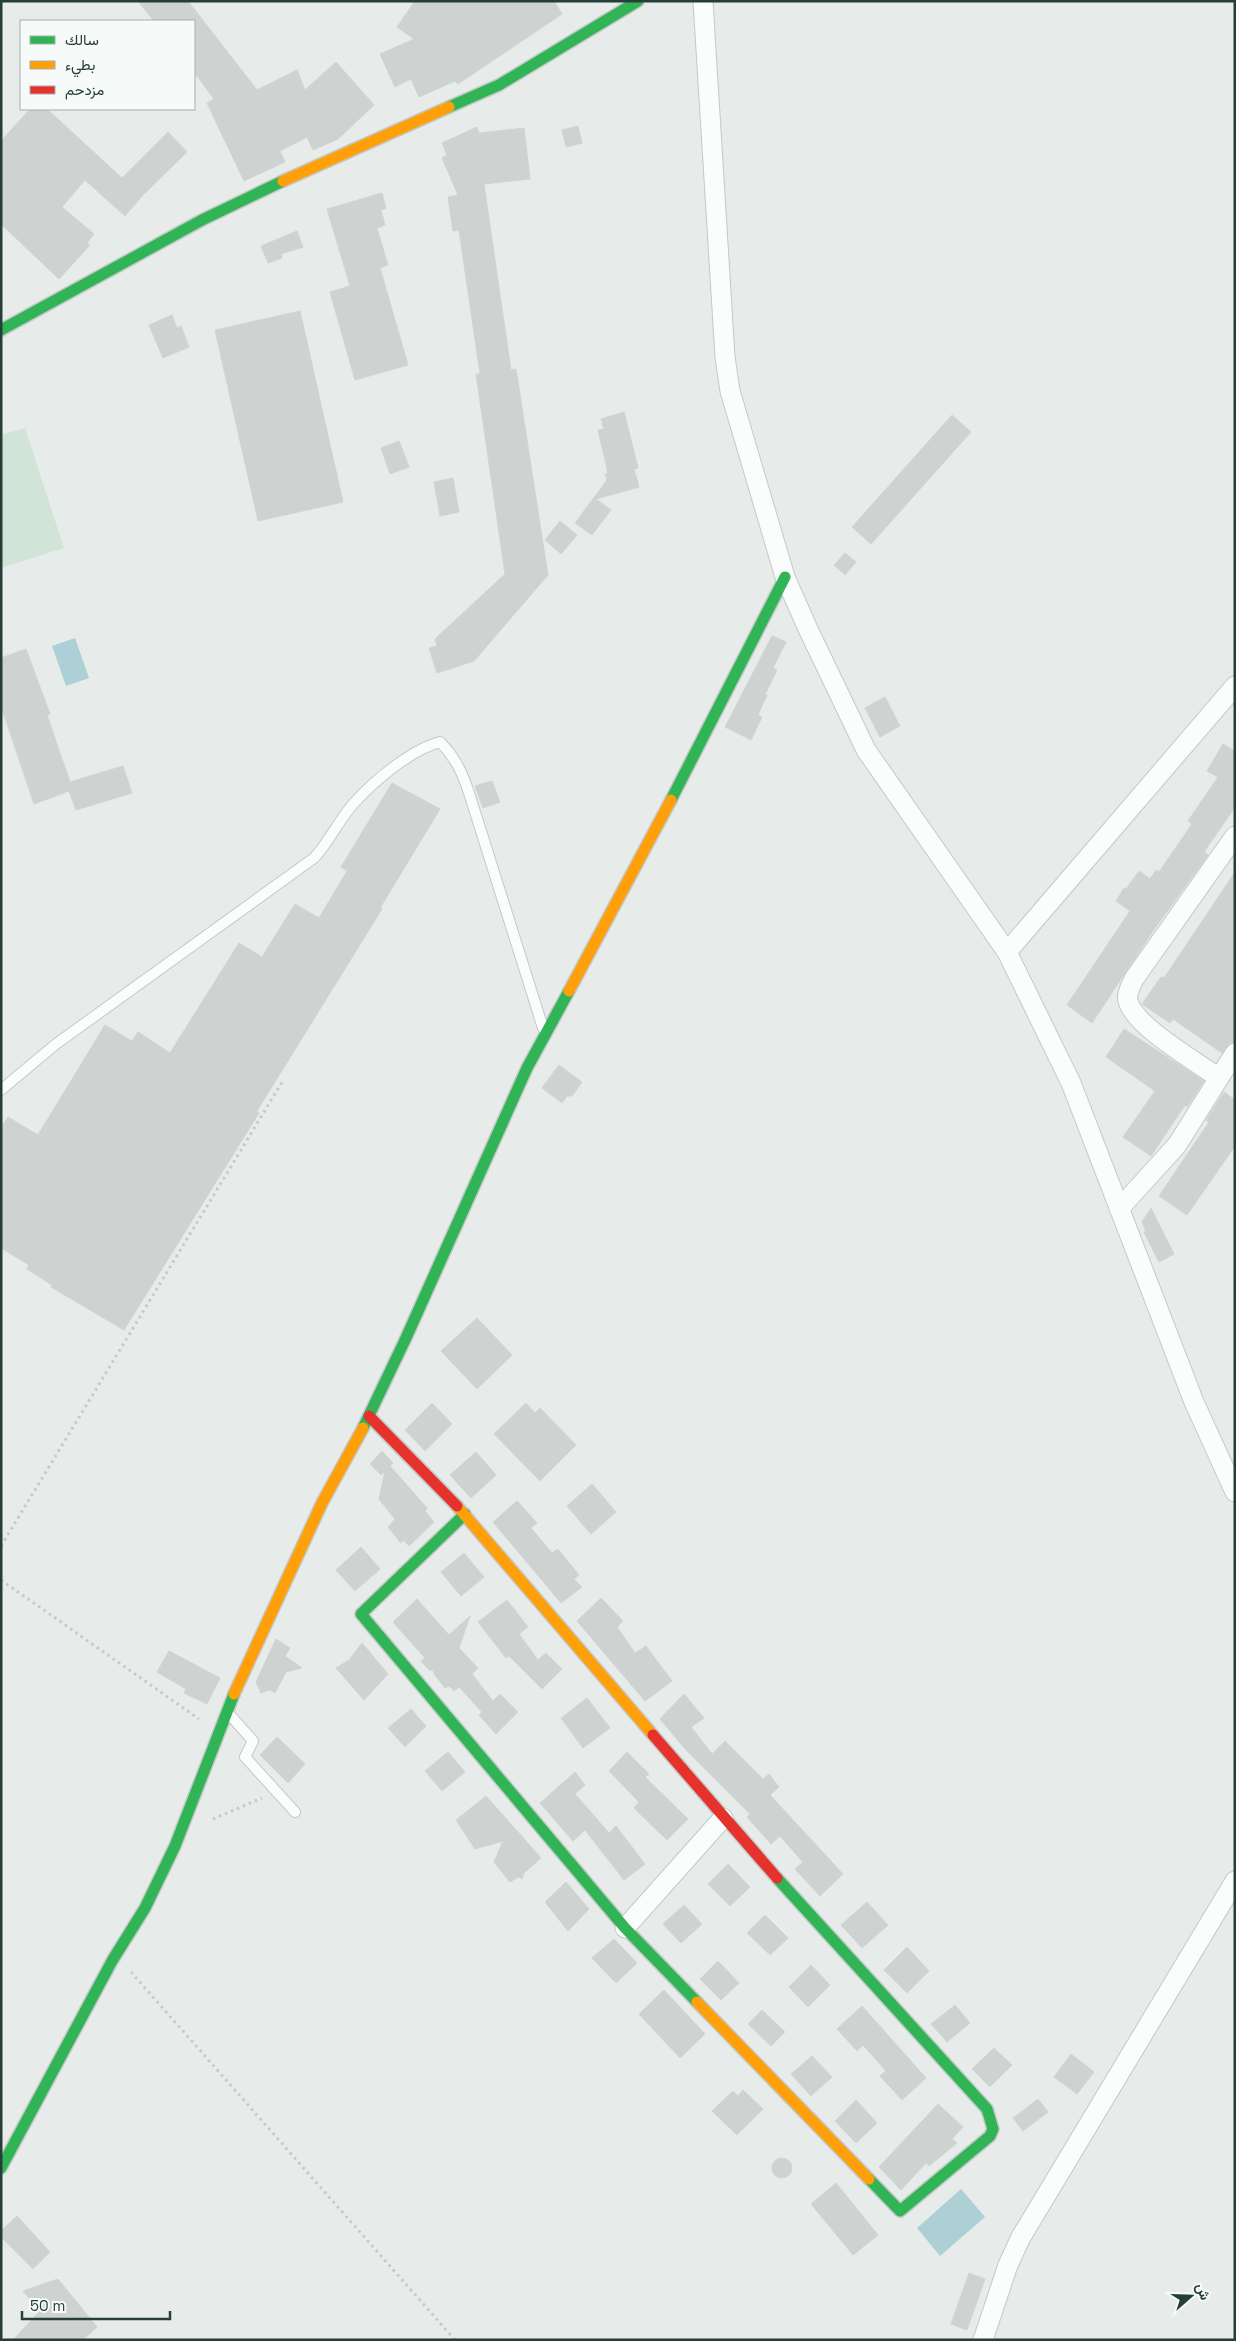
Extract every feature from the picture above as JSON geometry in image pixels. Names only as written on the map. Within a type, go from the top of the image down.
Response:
[{"type":"street","points":[[1,330],[202,220],[324,162],[499,85],[638,1]]},
{"type":"street","points":[[704,1],[725,357],[730,391],[786,577],[866,750],[1008,952],[1071,1083],[1194,1402],[1235,1492]]},
{"type":"street","points":[[1,2168],[116,1954],[145,1908],[175,1846],[240,1678],[318,1512],[369,1416],[523,1077],[617,904],[786,577]]},
{"type":"street","points":[[1008,952],[1235,686]]},
{"type":"street","points":[[1219,1078],[1142,1024],[1131,1011],[1127,999],[1134,979],[1235,836]]},
{"type":"street","points":[[1120,1209],[1177,1145],[1235,1053]]},
{"type":"street","points":[[369,1416],[465,1514],[724,1818],[987,2109],[993,2129],[990,2136],[900,2211],[625,1928],[361,1614],[465,1514]]},
{"type":"street","points":[[625,1928],[724,1818]]},
{"type":"street","points":[[983,2340],[1008,2264],[1021,2236],[1235,1881]]},
{"type":"lane","points":[[1,1090],[56,1044],[314,858],[327,845],[355,802],[403,760],[424,746],[440,742],[459,765],[545,1034]]},
{"type":"lane","points":[[226,1711],[252,1741],[244,1757],[295,1812]]},
{"type":"path","points":[[1,1546],[284,1079]]},
{"type":"path","points":[[1,1580],[218,1732]]},
{"type":"path","points":[[213,1820],[276,1792]]},
{"type":"path","points":[[116,1954],[454,2340]]},
{"type":"green space","points":[[25,428],[64,548],[1,568],[1,435]]},
{"type":"water","points":[[75,638],[89,678],[66,686],[52,646]]},
{"type":"water","points":[[961,2189],[985,2217],[940,2256],[917,2228]]},
{"type":"building","points":[[138,1],[188,1],[257,90],[297,70],[305,90],[336,62],[374,105],[338,139],[313,150],[307,137],[280,151],[285,162],[244,181],[207,103],[214,99],[195,73],[195,20],[153,20]]},
{"type":"building","points":[[415,1],[554,1],[562,14],[458,84],[455,81],[419,97],[411,79],[395,87],[380,54],[414,39],[397,27]]},
{"type":"building","points":[[29,110],[48,110],[122,178],[168,132],[187,152],[142,196],[125,216],[85,180],[62,207],[94,234],[87,243],[90,245],[59,279],[1,224],[1,141]]},
{"type":"building","points":[[578,126],[582,143],[566,147],[562,130]]},
{"type":"building","points":[[477,127],[479,133],[524,128],[530,179],[484,184],[511,370],[516,369],[548,575],[474,661],[437,673],[429,648],[437,646],[435,639],[505,574],[476,374],[480,374],[459,230],[453,231],[448,197],[458,195],[442,158],[447,155],[442,143]]},
{"type":"building","points":[[382,193],[386,208],[381,210],[385,225],[377,228],[388,265],[380,268],[408,365],[355,380],[330,292],[350,286],[327,209]]},
{"type":"building","points":[[297,231],[303,247],[281,254],[282,258],[268,263],[261,246]]},
{"type":"building","points":[[300,311],[343,502],[258,521],[215,330]]},
{"type":"building","points":[[172,315],[177,328],[181,326],[189,347],[163,358],[149,325]]},
{"type":"building","points":[[624,412],[638,468],[634,469],[639,487],[596,499],[611,510],[592,535],[575,523],[607,480],[605,474],[608,473],[598,430],[604,429],[601,419]]},
{"type":"building","points":[[952,415],[971,432],[871,544],[852,527]]},
{"type":"building","points":[[399,441],[409,467],[390,474],[381,448]]},
{"type":"building","points":[[453,478],[459,512],[440,516],[434,482]]},
{"type":"building","points":[[560,521],[577,535],[561,554],[545,540]]},
{"type":"building","points":[[845,553],[856,562],[845,575],[834,565]]},
{"type":"building","points":[[772,636],[786,642],[773,668],[777,670],[765,695],[767,695],[758,715],[762,717],[751,740],[725,727]]},
{"type":"building","points":[[26,649],[50,714],[47,715],[70,782],[123,766],[132,793],[76,810],[69,791],[34,804],[1,706],[1,658]]},
{"type":"building","points":[[885,697],[900,726],[880,737],[865,708]]},
{"type":"building","points":[[1223,744],[1235,751],[1235,807],[1204,852],[1208,855],[1155,928],[1092,1023],[1067,1005],[1130,911],[1116,901],[1124,888],[1126,889],[1139,871],[1150,879],[1156,870],[1159,872],[1192,824],[1188,821],[1218,777],[1207,771]]},
{"type":"building","points":[[492,781],[500,802],[483,808],[475,786]]},
{"type":"building","points":[[392,783],[440,809],[380,908],[382,909],[257,1111],[259,1113],[124,1330],[51,1287],[52,1285],[27,1269],[29,1265],[1,1248],[1,1128],[8,1117],[38,1135],[105,1025],[132,1041],[138,1032],[170,1053],[239,943],[262,957],[295,904],[319,918],[347,871],[341,867]]},
{"type":"building","points":[[1235,872],[1235,1042],[1229,1043],[1222,1053],[1173,1019],[1170,1023],[1142,1004],[1161,977],[1164,978]]},
{"type":"building","points":[[1124,1029],[1204,1081],[1187,1107],[1185,1105],[1151,1156],[1123,1137],[1155,1091],[1106,1057]]},
{"type":"building","points":[[559,1065],[582,1082],[572,1096],[567,1096],[562,1103],[542,1088]]},
{"type":"building","points":[[1224,1092],[1235,1100],[1235,1146],[1187,1215],[1159,1196],[1209,1122],[1206,1120]]},
{"type":"building","points":[[1151,1208],[1174,1254],[1159,1262],[1144,1232],[1146,1231],[1142,1222]]},
{"type":"building","points":[[477,1318],[512,1355],[477,1389],[441,1351]]},
{"type":"building","points":[[432,1403],[452,1424],[425,1451],[405,1430]]},
{"type":"building","points":[[526,1403],[535,1413],[540,1408],[576,1445],[540,1481],[494,1434]]},
{"type":"building","points":[[382,1451],[393,1463],[390,1466],[427,1508],[425,1511],[434,1522],[409,1546],[403,1540],[401,1543],[388,1527],[395,1519],[379,1499],[385,1471],[381,1475],[370,1464]]},
{"type":"building","points":[[476,1452],[496,1475],[471,1498],[450,1475]]},
{"type":"building","points":[[592,1484],[616,1512],[591,1534],[567,1506]]},
{"type":"building","points":[[517,1501],[537,1523],[531,1528],[552,1553],[558,1549],[579,1575],[574,1579],[582,1587],[561,1603],[493,1522]]},
{"type":"building","points":[[361,1547],[380,1569],[355,1591],[336,1570]]},
{"type":"building","points":[[464,1553],[484,1577],[461,1596],[441,1572]]},
{"type":"building","points":[[601,1598],[623,1621],[617,1627],[635,1653],[646,1646],[672,1681],[645,1701],[577,1621]]},
{"type":"building","points":[[417,1599],[449,1635],[470,1616],[459,1648],[478,1668],[472,1674],[493,1701],[500,1694],[518,1712],[496,1734],[479,1715],[482,1712],[459,1687],[454,1691],[449,1686],[445,1688],[434,1674],[434,1671],[429,1670],[421,1661],[425,1658],[393,1622]]},
{"type":"building","points":[[507,1600],[528,1627],[519,1634],[538,1660],[546,1653],[562,1669],[542,1689],[509,1656],[506,1658],[478,1622]]},
{"type":"building","points":[[276,1639],[290,1648],[285,1656],[302,1668],[286,1672],[275,1693],[270,1690],[261,1693],[256,1682]]},
{"type":"building","points":[[362,1643],[388,1674],[364,1700],[336,1668],[349,1660]]},
{"type":"building","points":[[169,1651],[220,1678],[207,1704],[184,1693],[186,1689],[157,1672]]},
{"type":"building","points":[[684,1694],[704,1718],[691,1727],[712,1754],[725,1741],[763,1779],[769,1774],[779,1787],[770,1795],[843,1874],[820,1896],[795,1869],[803,1862],[780,1836],[771,1844],[747,1817],[750,1814],[685,1749],[660,1719]]},
{"type":"building","points":[[587,1698],[610,1728],[583,1748],[561,1718]]},
{"type":"building","points":[[411,1709],[426,1726],[405,1747],[388,1728]]},
{"type":"building","points":[[277,1737],[305,1764],[288,1783],[260,1755]]},
{"type":"building","points":[[448,1752],[465,1772],[442,1791],[425,1771]]},
{"type":"building","points":[[627,1752],[649,1774],[645,1777],[688,1819],[667,1840],[634,1808],[639,1802],[609,1771]]},
{"type":"building","points":[[575,1772],[585,1785],[575,1794],[609,1833],[616,1826],[645,1864],[624,1880],[585,1830],[573,1841],[540,1803]]},
{"type":"building","points":[[486,1796],[541,1858],[524,1873],[522,1879],[518,1877],[510,1882],[494,1862],[503,1841],[475,1849],[456,1820]]},
{"type":"building","points":[[728,1864],[750,1887],[730,1906],[708,1884]]},
{"type":"building","points":[[566,1882],[589,1909],[568,1931],[545,1902]]},
{"type":"building","points":[[867,1902],[888,1925],[862,1948],[841,1925]]},
{"type":"building","points":[[684,1905],[702,1924],[681,1943],[663,1924]]},
{"type":"building","points":[[765,1915],[788,1938],[770,1955],[747,1933]]},
{"type":"building","points":[[614,1939],[637,1963],[616,1983],[592,1958]]},
{"type":"building","points":[[907,1947],[929,1971],[907,1993],[884,1970]]},
{"type":"building","points":[[718,1961],[739,1983],[721,2000],[700,1979]]},
{"type":"building","points":[[811,1965],[830,1985],[808,2007],[789,1987]]},
{"type":"building","points":[[664,1990],[705,2034],[680,2058],[639,2014]]},
{"type":"building","points":[[955,2005],[970,2023],[947,2042],[931,2024]]},
{"type":"building","points":[[862,2006],[926,2078],[902,2100],[880,2076],[886,2071],[863,2045],[857,2051],[837,2029]]},
{"type":"building","points":[[762,2010],[785,2032],[771,2046],[748,2024]]},
{"type":"building","points":[[994,2048],[1012,2065],[990,2087],[972,2069]]},
{"type":"building","points":[[1071,2054],[1094,2072],[1077,2094],[1054,2077]]},
{"type":"building","points":[[812,2056],[832,2077],[811,2096],[791,2074]]},
{"type":"building","points":[[743,2090],[763,2109],[737,2135],[712,2111],[733,2091],[738,2096]]},
{"type":"building","points":[[1038,2099],[1048,2112],[1023,2131],[1013,2118]]},
{"type":"building","points":[[856,2100],[877,2123],[856,2143],[835,2121]]},
{"type":"building","points":[[938,2104],[963,2127],[952,2139],[957,2143],[929,2166],[926,2163],[901,2190],[879,2167]]},
{"type":"building","points":[[782,2158],[789,2161],[792,2168],[789,2175],[782,2178],[775,2175],[772,2168],[775,2161]]},
{"type":"building","points":[[836,2183],[878,2235],[853,2255],[811,2204]]},
{"type":"building","points":[[17,2216],[50,2252],[33,2269],[1,2237],[1,2231]]},
{"type":"building","points":[[969,2273],[985,2279],[967,2330],[951,2324]]},
{"type":"building","points":[[58,2279],[97,2327],[83,2340],[13,2340],[40,2311],[23,2291]]},
{"type":"traffic: fast","points":[[449,107],[499,85],[638,1]]},
{"type":"traffic: fast","points":[[1,330],[202,220],[283,181]]},
{"type":"traffic: fast","points":[[671,800],[785,577]]},
{"type":"traffic: fast","points":[[363,1428],[406,1338],[527,1068],[569,991]]},
{"type":"traffic: fast","points":[[465,1514],[361,1614],[625,1928],[697,2002]]},
{"type":"traffic: fast","points":[[1,2168],[112,1961],[145,1908],[175,1846],[234,1694]]},
{"type":"traffic: fast","points":[[777,1878],[987,2109],[993,2129],[990,2136],[900,2211],[869,2179]]},
{"type":"traffic: slow","points":[[283,181],[449,107]]},
{"type":"traffic: slow","points":[[569,991],[671,800]]},
{"type":"traffic: slow","points":[[234,1694],[322,1503],[363,1428]]},
{"type":"traffic: slow","points":[[457,1506],[653,1735]]},
{"type":"traffic: slow","points":[[697,2002],[869,2179]]},
{"type":"traffic: jam","points":[[369,1416],[457,1506]]},
{"type":"traffic: jam","points":[[653,1735],[777,1878]]}]
